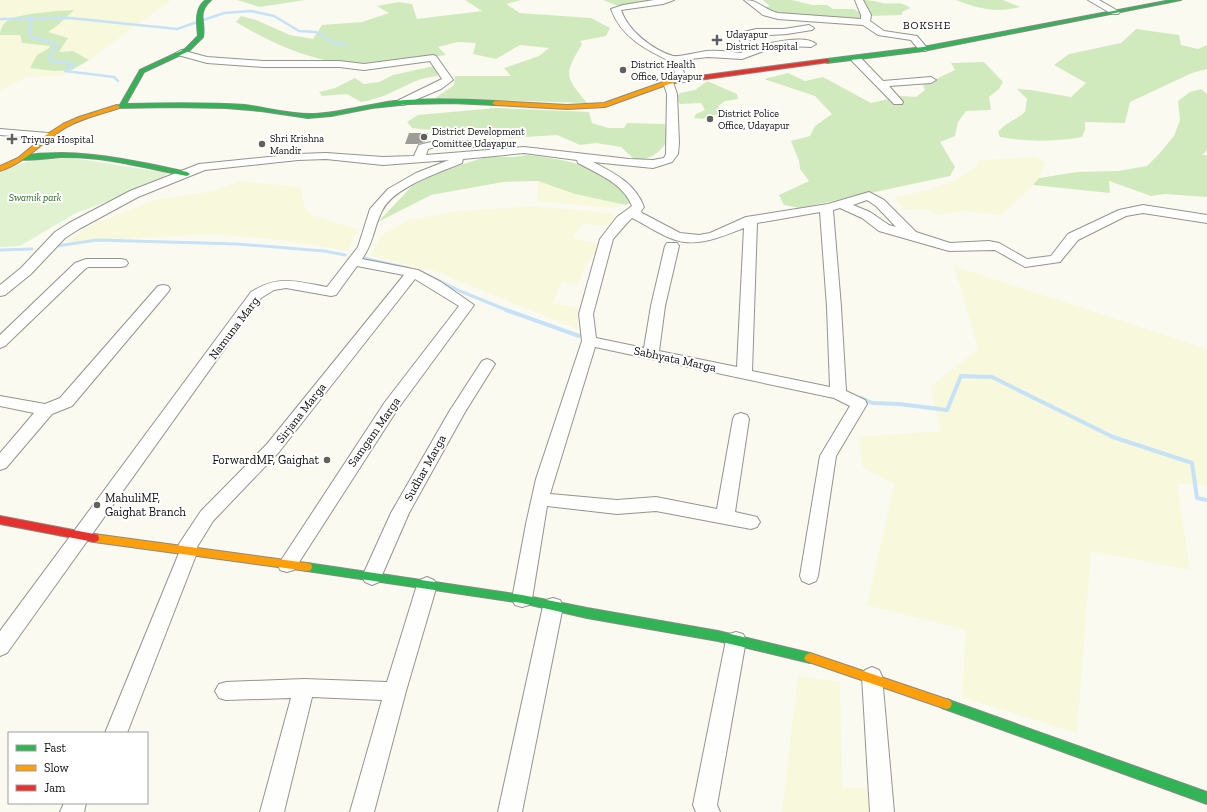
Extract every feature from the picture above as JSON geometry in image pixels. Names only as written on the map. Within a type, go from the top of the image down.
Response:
[{"type":"main road","points":[[122,106],[142,71],[187,50],[201,36],[200,21],[203,4],[209,0]]},
{"type":"main road","points":[[20,159],[48,136],[65,125],[81,118],[122,106],[190,104],[261,110],[290,115],[314,116],[337,114],[403,102],[453,101],[585,107],[605,105],[668,82],[856,59],[923,49],[1179,0]]},
{"type":"main road","points":[[0,169],[20,159],[35,155],[77,155],[187,174]]},
{"type":"main road","points":[[0,520],[81,536],[187,549],[522,599],[666,626],[782,650],[872,676],[1082,755],[1207,798]]},
{"type":"street","points":[[670,0],[647,5],[631,5],[616,9],[618,19],[629,32],[645,44],[677,61]]},
{"type":"street","points":[[748,0],[766,13],[778,16],[865,22],[881,33],[914,38],[923,49]]},
{"type":"street","points":[[859,0],[866,15],[865,22]]},
{"type":"street","points":[[1092,0],[1115,12]]},
{"type":"street","points":[[751,52],[743,36],[748,33],[788,31],[809,28]]},
{"type":"street","points":[[677,61],[679,58],[692,55],[742,56],[767,46],[787,43],[811,44]]},
{"type":"street","points":[[181,53],[207,60],[263,64],[340,64],[364,67],[433,58],[448,80],[440,87],[412,96],[403,102]]},
{"type":"street","points":[[856,59],[898,102]]},
{"type":"street","points":[[677,61],[681,80]]},
{"type":"street","points":[[880,84],[931,80]]},
{"type":"street","points":[[418,159],[423,147],[435,144],[486,144],[629,163],[653,164],[668,160],[672,154],[673,143],[672,94],[668,82]]},
{"type":"street","points":[[0,132],[48,136]]},
{"type":"street","points":[[0,292],[26,271],[60,235],[74,226],[134,194],[203,167],[298,157],[326,156],[369,161],[477,155],[524,150]]},
{"type":"street","name":"Namuna Marg","points":[[81,536],[256,296],[270,286],[286,284],[331,292],[364,246],[376,209],[392,192],[420,176],[456,161],[477,155]]},
{"type":"street","points":[[522,599],[540,499],[558,435],[580,376],[589,342],[586,314],[607,239],[622,220],[638,207],[636,200],[621,184],[608,174],[571,156]]},
{"type":"street","points":[[634,211],[637,216],[645,218],[674,236],[688,239],[704,239],[727,232],[751,220],[834,206],[869,196],[880,203],[911,235]]},
{"type":"street","points":[[834,206],[866,215],[884,228],[949,247],[994,246],[1025,263],[1055,259],[1073,237],[1123,213],[1143,209],[1207,219]]},
{"type":"street","points":[[834,206],[834,307],[838,394]]},
{"type":"street","points":[[744,375],[751,220]]},
{"type":"street","points":[[651,354],[658,306],[672,246]]},
{"type":"street","points":[[352,261],[413,273]]},
{"type":"street","points":[[0,343],[80,266],[86,263],[121,263]]},
{"type":"street","name":"Samgam Marga","points":[[287,565],[391,406],[467,305],[436,284],[413,273]]},
{"type":"street","name":"Sirjana Marga","points":[[116,732],[187,549],[207,516],[273,448],[413,273]]},
{"type":"street","points":[[0,464],[46,410],[66,402],[163,289]]},
{"type":"street","name":"Sabhyata Marga","points":[[589,342],[838,394],[858,404],[828,456],[809,576]]},
{"type":"street","name":"Sudhar Marga","points":[[372,577],[400,513],[457,412],[487,364]]},
{"type":"street","points":[[0,401],[46,410]]},
{"type":"street","points":[[725,517],[741,419]]},
{"type":"street","points":[[540,499],[617,507],[656,504],[751,522]]},
{"type":"street","points":[[0,647],[81,536]]},
{"type":"street","points":[[362,812],[395,691],[428,585]]},
{"type":"street","points":[[510,812],[553,606]]},
{"type":"street","points":[[708,812],[705,805],[736,640]]},
{"type":"street","points":[[872,676],[882,812]]},
{"type":"street","points":[[226,691],[304,688],[395,691]]},
{"type":"street","points":[[272,812],[304,688]]},
{"type":"green space","points":[[0,0],[171,0],[89,60],[84,56],[58,52],[47,32],[58,25],[1,27],[0,30]]},
{"type":"green space","points":[[237,0],[305,0],[260,7]]},
{"type":"green space","points":[[465,0],[521,0],[506,4],[520,13],[591,18],[610,28],[606,36],[580,41],[582,44],[572,62],[569,75],[574,86],[587,103],[435,98],[454,85],[455,76],[511,76],[504,68],[539,56],[549,48],[520,45],[496,59],[473,54],[476,43],[458,42],[438,47],[446,55],[386,63],[349,64],[315,58],[298,52],[266,39],[236,22],[241,16],[256,20],[290,35],[313,39],[322,25],[362,22],[389,13],[377,6],[399,2],[412,4],[417,19],[482,11]]},
{"type":"green space","points":[[603,0],[663,0],[644,5],[618,6]]},
{"type":"green space","points":[[763,0],[792,0],[812,5],[827,5],[833,9],[854,9],[862,14],[861,20],[773,14],[762,8],[770,6]]},
{"type":"green space","points":[[862,0],[882,3],[900,3],[910,8],[902,12],[902,15],[870,16]]},
{"type":"green space","points":[[956,0],[1003,0],[1020,7],[995,10],[972,6]]},
{"type":"green space","points":[[74,10],[48,32],[68,38],[59,52],[73,51],[89,60],[72,70],[54,71],[30,68],[37,55],[50,46],[22,43],[20,35],[0,35],[1,28],[4,24],[15,18],[40,13]]},
{"type":"green space","points":[[1136,29],[1179,35],[1181,45],[1198,49],[1207,45],[1207,69],[1192,73],[1130,102],[1125,123],[1085,122],[1085,130],[1082,137],[1061,140],[1031,141],[1000,137],[998,132],[1001,129],[1025,112],[1027,99],[1017,89],[1071,97],[1086,83],[1054,65],[1069,54],[1121,43]]},
{"type":"green space","points":[[0,35],[20,35],[22,43],[50,46],[37,55],[30,68],[54,71],[72,70],[62,76],[26,77],[0,90]]},
{"type":"green space","points":[[984,62],[1003,82],[999,89],[989,97],[991,110],[966,111],[958,122],[955,136],[940,142],[955,167],[950,176],[800,208],[784,205],[779,195],[809,181],[800,169],[799,161],[791,141],[810,136],[815,126],[832,114],[815,96],[764,79],[788,73],[805,81],[823,77],[871,103],[901,96],[916,97],[925,90],[923,85],[955,70],[951,63]]},
{"type":"green space","points":[[434,66],[438,76],[419,80],[369,101],[361,102],[347,94],[322,96],[319,92],[335,88],[355,78],[364,84],[379,82],[393,75]]},
{"type":"green space","points":[[707,81],[737,94],[738,99],[725,101],[718,106],[723,113],[702,119],[694,118],[696,114],[705,110],[701,103],[680,104],[676,98],[680,93],[695,90]]},
{"type":"green space","points":[[1201,89],[1207,94],[1207,150],[1202,155],[1207,155],[1207,197],[1165,194],[1151,196],[1109,181],[1110,193],[1033,185],[1039,178],[1077,172],[1118,171],[1147,166],[1174,136],[1180,120],[1178,101],[1190,92]]},
{"type":"green space","points":[[496,108],[589,112],[592,123],[608,128],[624,128],[627,123],[665,124],[667,142],[654,155],[635,160],[621,147],[596,143],[580,145],[557,135],[509,138],[508,132],[499,130],[428,130],[412,128],[407,122],[418,115]]},
{"type":"green space","points":[[528,155],[572,162],[585,166],[609,179],[631,202],[626,205],[575,194],[538,181],[503,182],[431,195],[378,222],[412,186],[435,173],[486,157],[513,157]]},
{"type":"green space","name":"Swamik park","points":[[59,156],[169,173],[147,186],[76,213],[20,246],[0,247],[0,173],[22,163]]},
{"type":"green space","points":[[1036,157],[1045,163],[1039,178],[1028,191],[1001,215],[964,211],[940,215],[926,209],[905,210],[894,197],[924,191],[953,181],[975,168],[979,160]]},
{"type":"green space","points":[[239,181],[301,187],[304,205],[311,215],[358,229],[348,251],[281,240],[211,234],[66,242],[91,225],[155,200],[214,191]]},
{"type":"green space","points":[[538,181],[575,194],[622,204],[613,208],[537,201]]},
{"type":"green space","points":[[535,206],[615,214],[608,226],[582,224],[573,238],[598,244],[577,284],[562,282],[552,303],[578,308],[577,329],[435,271],[370,256],[382,235],[408,220],[460,211]]},
{"type":"green space","points":[[954,266],[1207,349],[1207,485],[1177,484],[1190,570],[1091,551],[1077,733],[962,697],[966,630],[867,605],[894,484],[863,468],[858,437],[941,431],[930,387],[978,349]]},
{"type":"green space","points":[[798,676],[840,682],[842,787],[867,789],[869,812],[782,812]]},
{"type":"building","points":[[409,133],[428,133],[425,142],[418,144],[405,144]]},
{"type":"waterway","points":[[31,19],[70,18],[177,29],[224,13],[251,11],[274,16],[299,31],[316,32],[335,43],[346,45]]},
{"type":"waterway","points":[[0,19],[31,19]]},
{"type":"waterway","points":[[31,19],[32,22],[30,25],[30,36],[58,45],[49,57],[50,61],[74,64],[65,71],[114,77],[118,81]]},
{"type":"waterway","points":[[57,246],[97,240],[237,244],[324,251],[345,255]]},
{"type":"waterway","points":[[0,250],[32,249]]},
{"type":"waterway","points":[[359,257],[408,268]]},
{"type":"waterway","points":[[419,271],[460,291],[509,311]]},
{"type":"waterway","points":[[506,310],[579,336]]},
{"type":"waterway","points":[[861,398],[872,403],[899,404],[947,410],[961,376],[992,377],[1113,437],[1192,463],[1197,498],[1207,500]]},
{"type":"traffic: fast","points":[[117,107],[122,106],[142,71],[187,50],[201,36],[199,19],[203,4],[209,0]]},
{"type":"traffic: fast","points":[[827,61],[923,49],[1179,0]]},
{"type":"traffic: fast","points":[[122,106],[226,106],[261,109],[308,116],[409,102],[452,101],[495,103]]},
{"type":"traffic: fast","points":[[20,159],[41,156],[83,156],[125,161],[187,174]]},
{"type":"traffic: fast","points":[[307,567],[522,599],[587,613],[718,636],[810,658]]},
{"type":"traffic: fast","points":[[946,704],[1207,798]]},
{"type":"traffic: slow","points":[[495,103],[567,107],[605,105],[668,82],[699,78]]},
{"type":"traffic: slow","points":[[0,169],[20,159],[48,136],[65,125],[81,118],[117,107]]},
{"type":"traffic: slow","points":[[94,538],[307,567]]},
{"type":"traffic: slow","points":[[810,658],[946,704]]},
{"type":"traffic: jam","points":[[699,78],[827,61]]},
{"type":"traffic: jam","points":[[0,520],[94,538]]},
{"type":"place","name":"Udayapur District Hospital","points":[[717,40]]},
{"type":"place","name":"District Health Office, Udayapur","points":[[623,70]]},
{"type":"place","name":"District Police Office, Udayapur","points":[[710,119]]},
{"type":"place","name":"District Development Comittee Udayapur","points":[[424,137]]},
{"type":"place","name":"Triyuga Hospital","points":[[12,139]]},
{"type":"place","name":"Shri Krishna Mandir","points":[[262,144]]},
{"type":"place","name":"ForwardMF, Gaighat","points":[[327,460]]},
{"type":"place","name":"MahuliMF, Gaighat Branch","points":[[97,505]]},
{"type":"district","name":"BOKSHE","points":[[927,25]]}]
